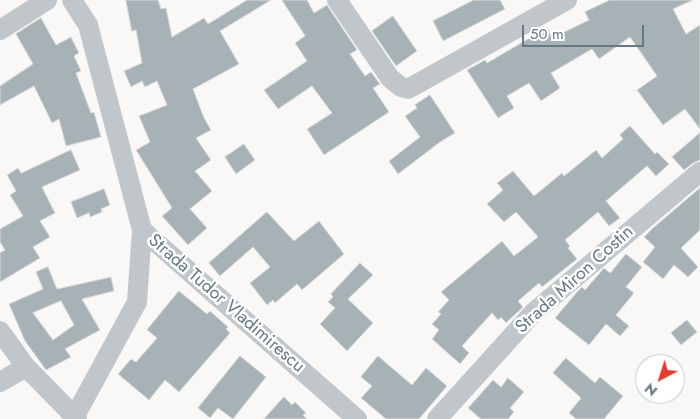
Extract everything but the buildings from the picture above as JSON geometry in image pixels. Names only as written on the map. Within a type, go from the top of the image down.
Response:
[{"type":"street","points":[[0,30],[47,0]]},
{"type":"street","name":"Strada Tudor Vladimirescu","points":[[72,0],[88,25],[142,230],[357,419]]},
{"type":"street","points":[[337,0],[390,78],[401,87],[408,89],[567,0]]},
{"type":"street","name":"Strada Miron Costin","points":[[437,419],[533,313],[700,172]]},
{"type":"street","points":[[0,331],[26,367],[76,418],[138,302],[142,230]]},
{"type":"street","points":[[0,382],[26,367]]}]
